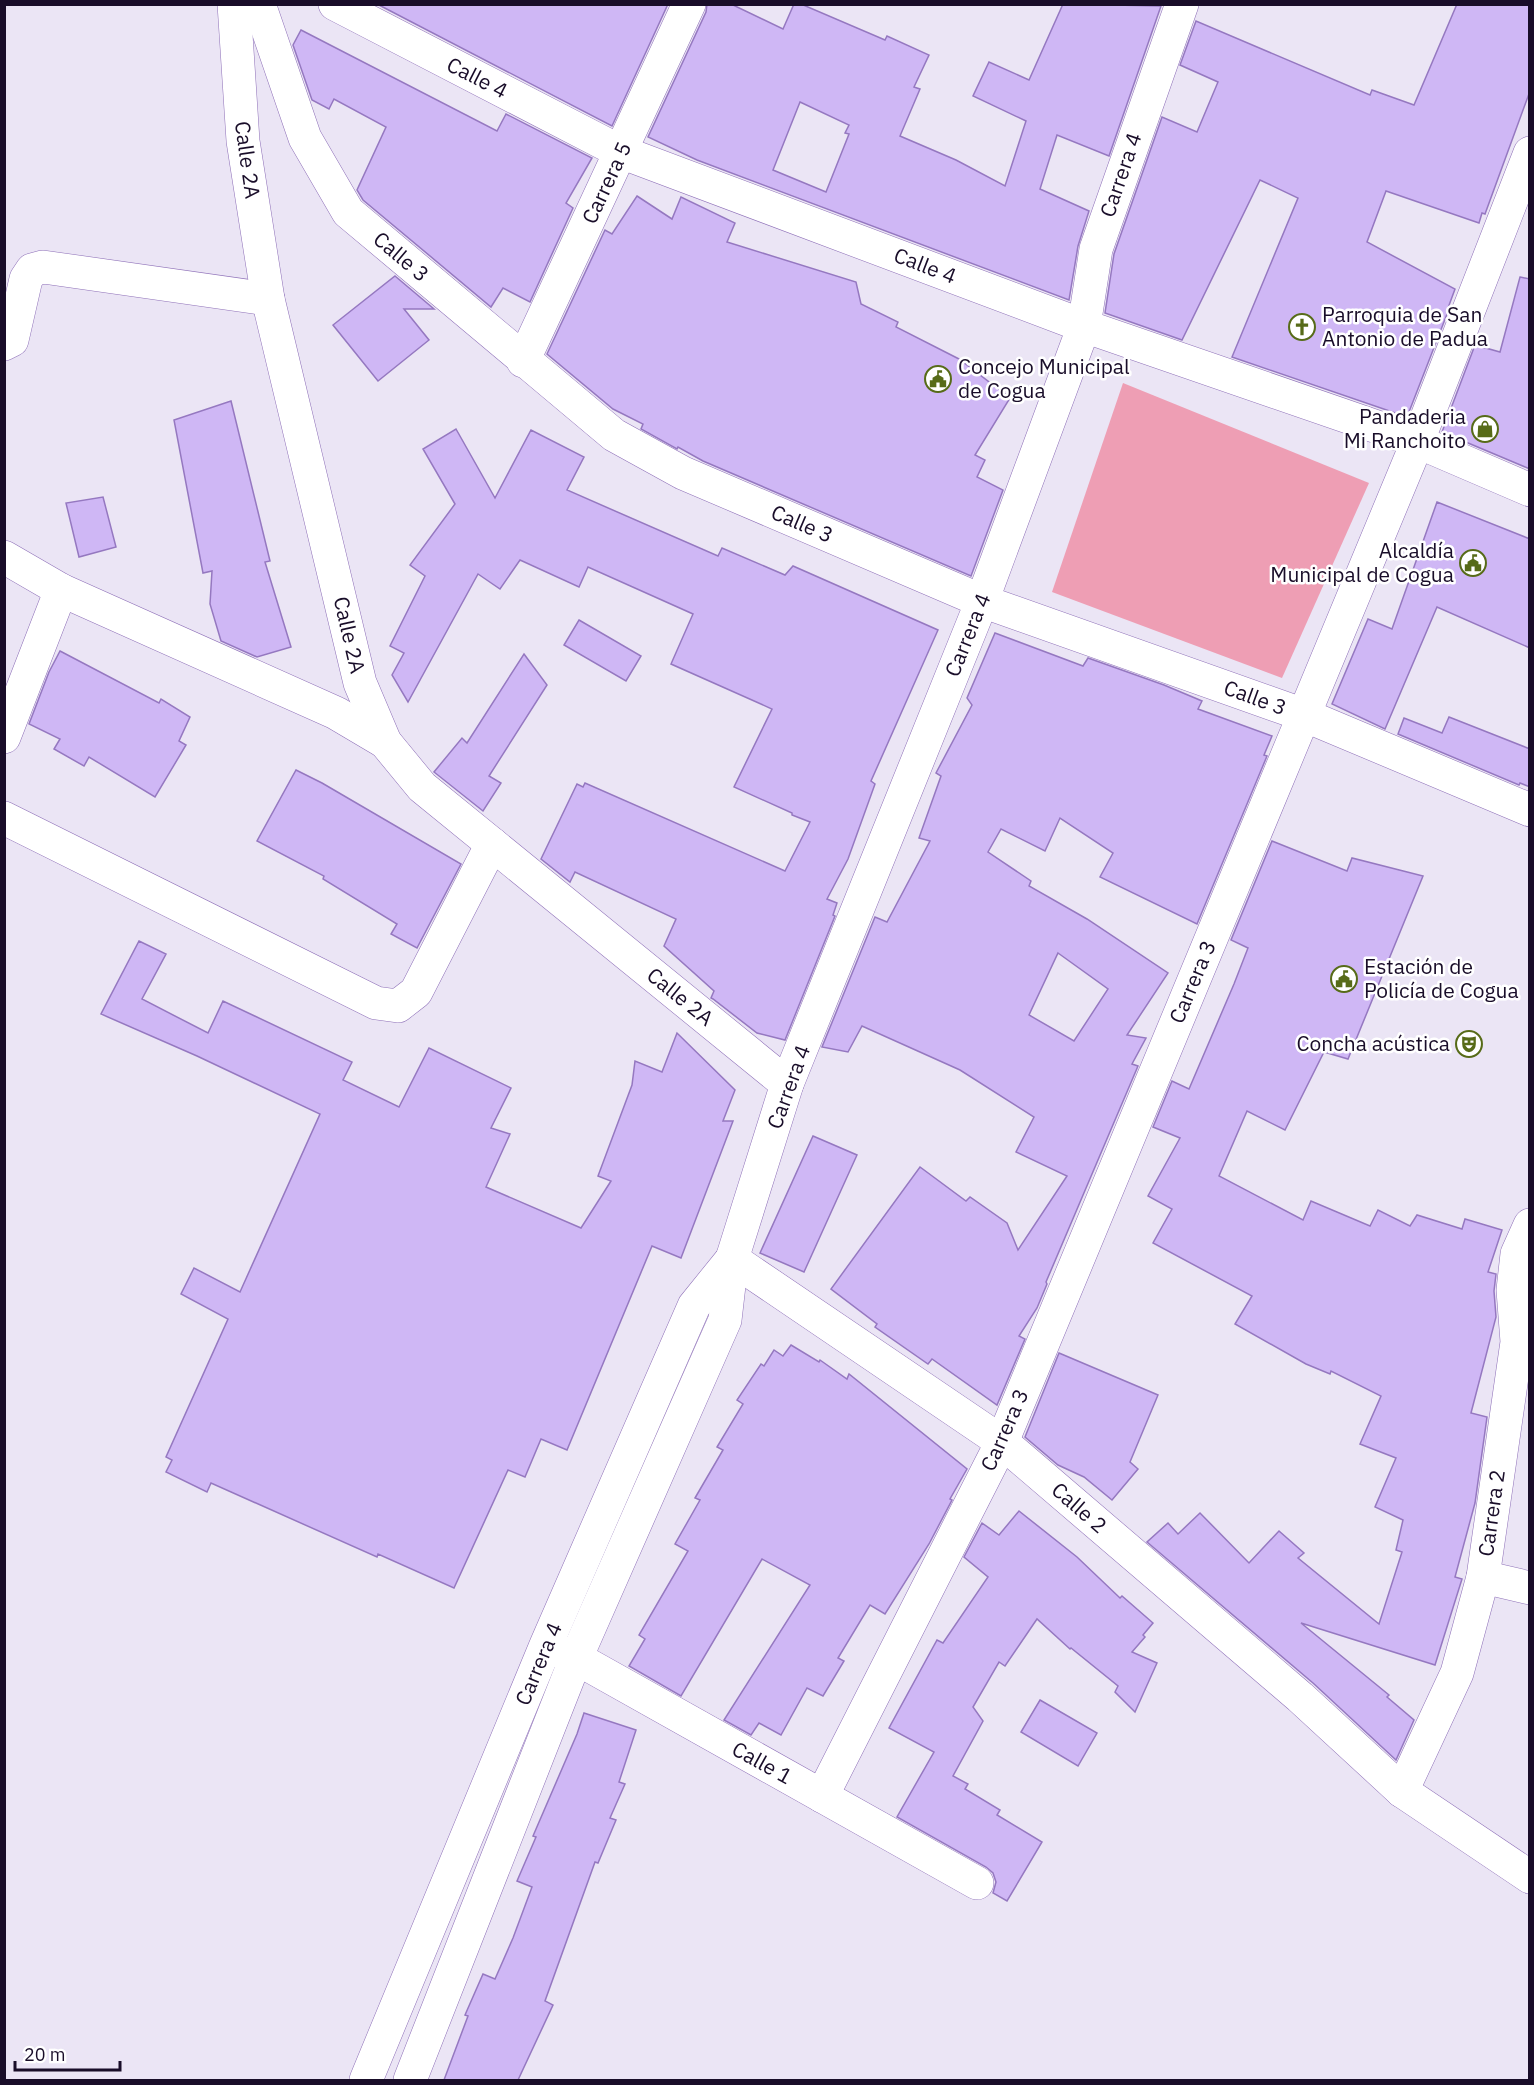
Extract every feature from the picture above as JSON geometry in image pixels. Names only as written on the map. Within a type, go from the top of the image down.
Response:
[{"type":"street","name":"Calle 2A","points":[[234,4],[243,141],[268,298],[360,683],[385,742],[422,787],[788,1084]]},
{"type":"street","name":"Calle 3","points":[[259,4],[304,138],[348,212],[614,435],[683,473],[982,601],[1304,715],[1530,810]]},
{"type":"street","name":"Calle 4","points":[[335,4],[621,152],[1084,326],[1409,438],[1530,490]]},
{"type":"street","name":"Carrera 5","points":[[523,361],[689,4]]},
{"type":"street","name":"Carrera 4","points":[[410,2080],[576,1658],[725,1320],[732,1259],[788,1084],[982,601],[1084,326],[1096,249],[1182,4]]},
{"type":"street","name":"Carrera 3","points":[[822,1796],[1002,1442],[1417,443],[1530,153]]},
{"type":"street","points":[[4,344],[12,339],[26,279],[32,270],[43,267],[268,298]]},
{"type":"street","points":[[4,557],[61,590],[336,713],[385,742]]},
{"type":"street","points":[[4,737],[61,590]]},
{"type":"street","points":[[4,818],[376,1003],[398,1006],[416,992],[492,844]]},
{"type":"street","name":"Carrera 2","points":[[1402,1791],[1457,1673],[1483,1577],[1523,1343],[1513,1290],[1517,1254],[1530,1225]]},
{"type":"street","name":"Carrera 4","points":[[366,2080],[546,1645],[694,1306],[732,1259]]},
{"type":"street","name":"Calle 2","points":[[732,1259],[1002,1442],[1300,1697],[1402,1791],[1530,1877]]},
{"type":"street","points":[[1483,1577],[1530,1588]]},
{"type":"street","name":"Calle 1","points":[[546,1645],[576,1658],[977,1883]]},
{"type":"street","points":[[454,1871],[489,1882]]},
{"type":"shaded area","points":[[1123,383],[1369,483],[1282,678],[1052,592]]},
{"type":"building","points":[[377,4],[668,4],[612,126]]},
{"type":"building","points":[[707,4],[731,4],[783,29],[794,4],[801,4],[885,40],[887,36],[929,55],[914,87],[920,89],[900,136],[956,160],[1005,186],[1026,121],[973,96],[989,62],[1029,80],[1063,4],[1161,6],[1109,156],[1057,135],[1040,189],[1089,211],[1078,246],[1069,300],[697,160],[648,137],[706,12]],"holes":[[[800,102],[849,125],[845,133],[849,134],[826,192],[773,170]]]},
{"type":"building","points":[[1457,4],[1530,4],[1530,91],[1485,214],[1482,213],[1479,223],[1386,191],[1367,242],[1455,289],[1407,417],[1232,357],[1298,198],[1260,180],[1182,340],[1105,313],[1114,254],[1162,117],[1197,132],[1218,82],[1180,65],[1196,21],[1370,95],[1372,90],[1414,105]]},
{"type":"building","points":[[301,30],[497,131],[506,114],[592,158],[566,203],[573,208],[530,302],[503,288],[491,307],[363,200],[357,190],[386,127],[334,99],[329,109],[312,100],[293,45]]},
{"type":"building","points":[[637,196],[672,219],[681,197],[735,223],[727,242],[856,282],[861,304],[898,322],[896,327],[959,359],[1010,398],[975,455],[985,460],[977,477],[1003,490],[971,576],[703,461],[678,447],[677,449],[641,429],[643,424],[613,409],[547,354],[605,230],[612,234]]},
{"type":"building","points":[[395,276],[434,309],[404,309],[429,340],[378,381],[333,325]]},
{"type":"building","points":[[1520,277],[1530,279],[1530,469],[1442,432],[1475,345],[1500,352]]},
{"type":"building","points":[[231,401],[270,561],[265,562],[291,647],[257,657],[221,641],[210,604],[212,571],[203,573],[174,420]]},
{"type":"building","points":[[456,429],[495,498],[531,430],[584,457],[567,490],[718,556],[722,548],[785,575],[793,566],[938,630],[871,781],[875,784],[848,859],[827,899],[837,903],[833,915],[835,916],[785,1040],[757,1033],[711,998],[714,991],[664,946],[676,919],[575,872],[570,882],[541,859],[577,784],[583,787],[585,783],[785,871],[810,822],[734,787],[772,709],[671,664],[693,614],[588,567],[579,587],[520,560],[500,589],[478,574],[408,702],[392,675],[404,653],[390,646],[425,576],[410,565],[455,504],[423,449]]},
{"type":"building","points":[[103,497],[116,547],[79,557],[66,503]]},
{"type":"building","points":[[1437,502],[1530,539],[1530,648],[1437,607],[1385,729],[1332,704],[1368,619],[1392,629]]},
{"type":"building","points":[[579,620],[641,656],[626,681],[564,645]]},
{"type":"building","points":[[995,633],[1083,666],[1088,658],[1164,685],[1202,701],[1198,709],[1272,736],[1264,755],[1267,756],[1197,924],[1100,877],[1113,853],[1060,818],[1045,851],[1001,829],[988,852],[1031,881],[1029,886],[1087,919],[1168,973],[1127,1035],[1146,1038],[1132,1064],[1138,1066],[1037,1308],[1019,1336],[1025,1339],[997,1405],[932,1359],[928,1364],[875,1327],[877,1324],[831,1289],[920,1167],[966,1201],[970,1197],[1007,1223],[1018,1250],[1067,1176],[1016,1152],[1034,1117],[960,1070],[862,1026],[848,1052],[822,1047],[875,917],[887,922],[930,841],[919,838],[941,776],[936,773],[972,705],[967,698]],"holes":[[[1058,953],[1108,989],[1074,1041],[1029,1015]]]},
{"type":"building","points":[[60,651],[159,703],[161,699],[190,717],[179,741],[186,745],[155,797],[89,757],[84,766],[54,749],[60,739],[29,724],[49,672]]},
{"type":"building","points":[[524,654],[547,685],[489,776],[501,783],[483,811],[434,772],[462,738],[467,743]]},
{"type":"building","points":[[1449,717],[1530,749],[1530,787],[1520,783],[1519,785],[1398,734],[1404,718],[1442,733]]},
{"type":"building","points":[[296,770],[461,864],[417,948],[391,934],[397,924],[323,879],[324,876],[257,841]]},
{"type":"building","points":[[1272,841],[1347,871],[1352,858],[1423,876],[1348,1059],[1324,1052],[1285,1130],[1247,1111],[1219,1176],[1303,1220],[1311,1201],[1370,1226],[1378,1210],[1410,1226],[1417,1215],[1462,1229],[1465,1219],[1502,1230],[1488,1272],[1496,1274],[1494,1291],[1496,1317],[1471,1413],[1487,1417],[1475,1503],[1455,1577],[1462,1579],[1435,1665],[1301,1623],[1389,1695],[1387,1697],[1414,1720],[1396,1760],[1313,1683],[1147,1542],[1168,1523],[1178,1534],[1200,1513],[1249,1563],[1279,1531],[1304,1553],[1298,1558],[1379,1624],[1402,1552],[1396,1550],[1403,1520],[1375,1507],[1396,1458],[1360,1444],[1381,1396],[1331,1371],[1330,1374],[1306,1364],[1235,1324],[1252,1296],[1153,1243],[1172,1209],[1148,1196],[1180,1138],[1153,1127],[1172,1081],[1189,1089],[1234,984],[1248,948],[1231,940]]},
{"type":"building","points":[[139,941],[166,954],[142,999],[208,1033],[223,1001],[352,1062],[343,1080],[399,1107],[429,1048],[511,1088],[491,1128],[510,1134],[486,1187],[581,1228],[611,1181],[598,1176],[632,1085],[635,1061],[662,1072],[677,1033],[735,1090],[723,1121],[733,1121],[681,1258],[652,1246],[567,1450],[541,1439],[525,1477],[508,1470],[454,1588],[378,1554],[377,1557],[211,1483],[207,1492],[166,1472],[172,1460],[166,1457],[228,1319],[181,1294],[194,1268],[240,1292],[320,1114],[101,1014]]},
{"type":"building","points":[[813,1136],[857,1155],[804,1272],[760,1253]]},
{"type":"building","points":[[791,1345],[819,1362],[820,1360],[847,1379],[849,1374],[967,1469],[929,1544],[885,1614],[870,1605],[838,1658],[844,1661],[823,1696],[807,1688],[781,1735],[759,1723],[751,1735],[724,1720],[810,1585],[762,1559],[681,1696],[629,1666],[645,1639],[639,1635],[688,1551],[675,1544],[700,1500],[695,1498],[723,1450],[717,1447],[743,1404],[737,1400],[761,1364],[764,1366],[774,1350],[783,1356]]},
{"type":"building","points":[[1059,1353],[1158,1395],[1130,1462],[1138,1469],[1112,1500],[1084,1477],[1058,1465],[1025,1437]]},
{"type":"building","points":[[1019,1511],[1077,1557],[1120,1598],[1122,1596],[1153,1623],[1132,1652],[1157,1663],[1135,1712],[1115,1692],[1118,1686],[1070,1649],[1037,1619],[1005,1666],[999,1662],[973,1707],[983,1721],[953,1776],[968,1784],[965,1789],[1000,1810],[997,1815],[1042,1842],[1007,1901],[993,1893],[996,1882],[993,1873],[986,1867],[897,1817],[934,1752],[889,1728],[937,1640],[943,1643],[988,1577],[964,1557],[982,1523],[999,1535]]},
{"type":"building","points":[[1040,1700],[1097,1733],[1078,1766],[1021,1732]]},
{"type":"building","points":[[584,1713],[636,1730],[619,1782],[625,1784],[610,1818],[616,1820],[598,1863],[595,1862],[545,2001],[553,2005],[518,2080],[444,2080],[468,2016],[465,2015],[483,1974],[495,1979],[513,1938],[532,1887],[517,1881],[536,1837],[533,1836]]},
{"type":"place","name":"Parroquia de San Antonio de Padua","points":[[1302,327]]},
{"type":"place","name":"Concejo Municipal de Cogua","points":[[938,379]]},
{"type":"place","name":"Pandaderia Mi Ranchoito","points":[[1485,429]]},
{"type":"place","name":"Alcaldía Municipal de Cogua","points":[[1473,563]]},
{"type":"place","name":"Estación de Policía de Cogua","points":[[1344,979]]},
{"type":"place","name":"Concha acústica","points":[[1469,1044]]}]
